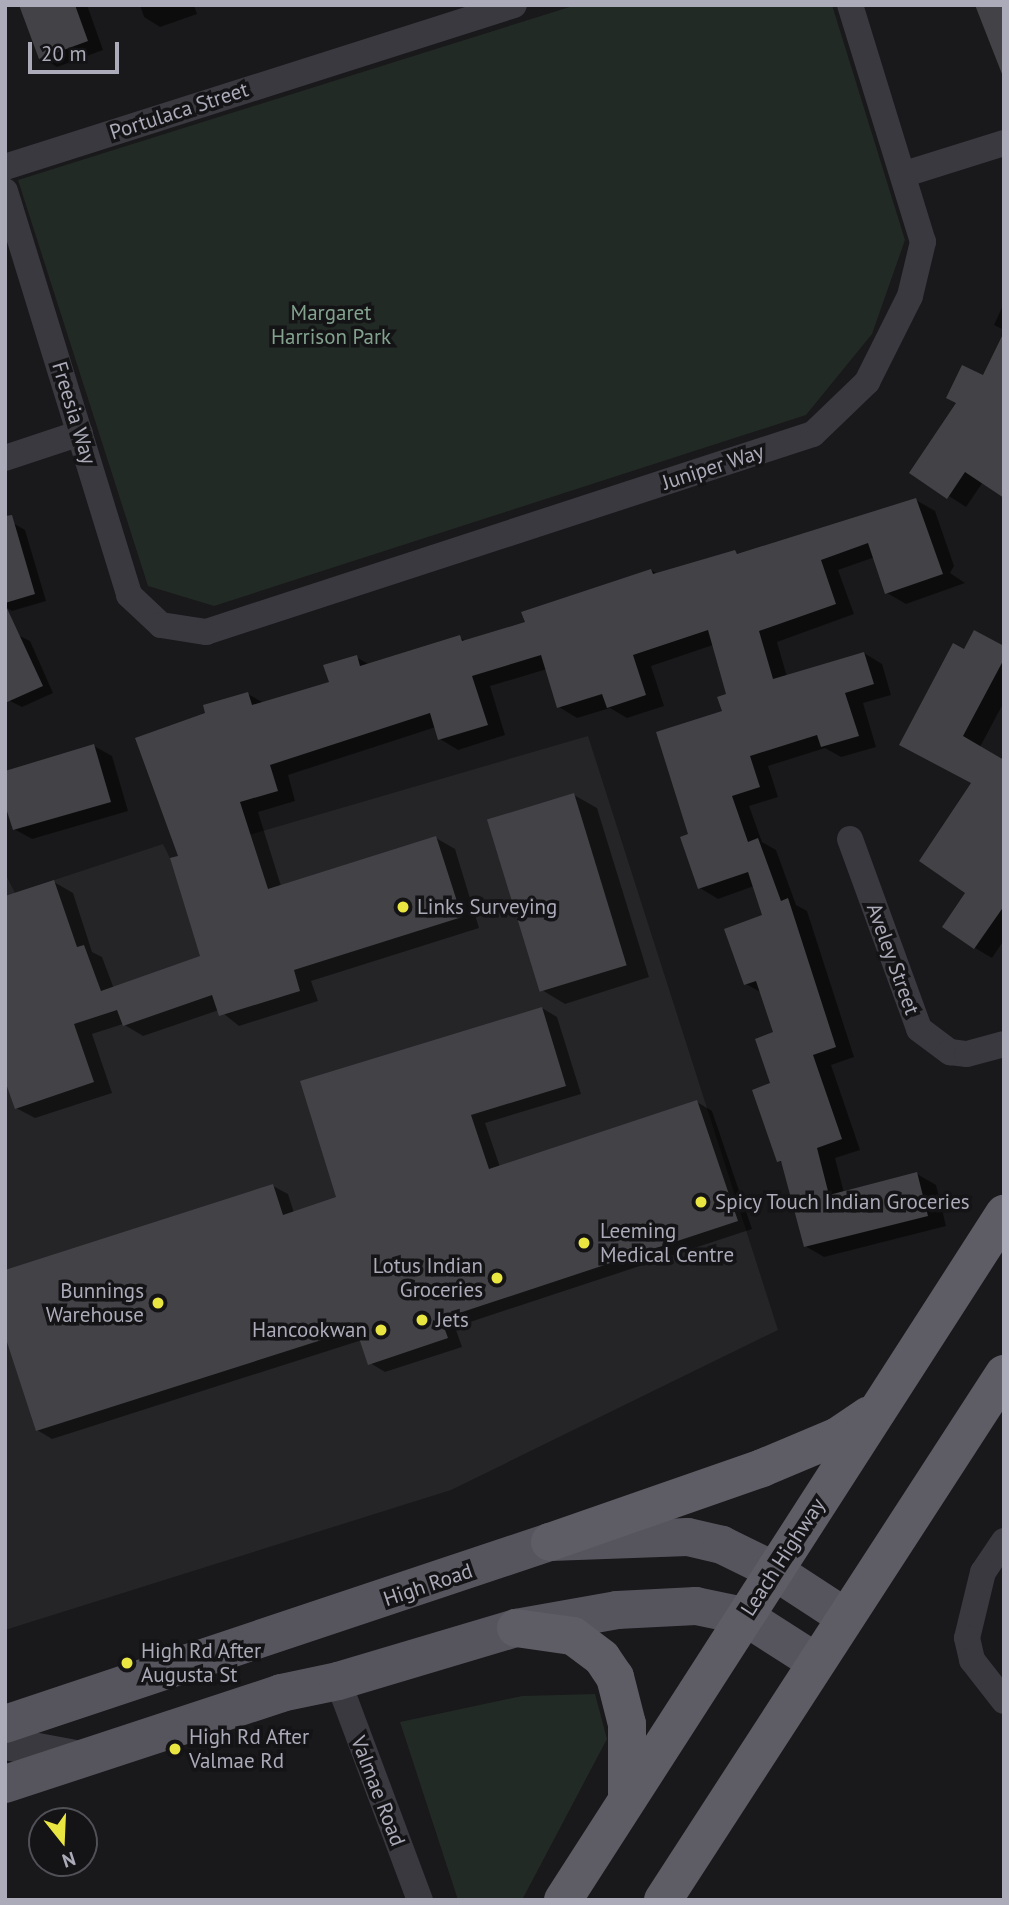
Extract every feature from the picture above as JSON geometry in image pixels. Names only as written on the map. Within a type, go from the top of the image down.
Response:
[{"type":"highway","name":"Leach Highway","points":[[563,1900],[1004,1214]]},
{"type":"highway","points":[[663,1900],[814,1661],[1004,1374]]},
{"type":"highway","points":[[550,1542],[762,1468],[838,1436],[879,1408]]},
{"type":"highway","points":[[516,1628],[573,1636],[602,1658],[615,1677],[627,1724],[627,1798]]},
{"type":"main road","name":"High Road","points":[[15,1717],[550,1542],[688,1537],[722,1545],[773,1570],[845,1617]]},
{"type":"main road","points":[[5,1784],[282,1693],[338,1681],[516,1628],[617,1610],[696,1606],[744,1616],[814,1661]]},
{"type":"street","name":"Portulaca Street","points":[[5,167],[514,5]]},
{"type":"street","name":"Juniper Way","points":[[161,625],[206,632],[813,434],[867,382],[911,296],[923,242],[905,174],[850,5]]},
{"type":"street","points":[[905,174],[1004,143]]},
{"type":"street","name":"Freesia Way","points":[[5,191],[129,594],[161,625]]},
{"type":"street","points":[[5,458],[80,433]]},
{"type":"street","name":"Aveley Street","points":[[850,839],[919,1029],[950,1052],[967,1054],[1004,1044]]},
{"type":"street","points":[[1004,1541],[983,1572],[967,1638],[972,1660],[1004,1701]]},
{"type":"street","name":"Valmae Road","points":[[338,1681],[419,1900]]},
{"type":"street","points":[[5,1744],[86,1758]]},
{"type":"shaded area","points":[[588,736],[778,1330],[451,1490],[5,1630],[5,873],[15,893],[163,844],[170,858]]},
{"type":"green space","name":"Margaret Harrison Park","points":[[576,5],[832,5],[905,240],[872,334],[806,415],[214,606],[148,586],[18,180]]},
{"type":"green space","points":[[595,1694],[607,1739],[522,1900],[458,1900],[400,1722],[522,1696]]},
{"type":"building","points":[[19,5],[75,5],[88,41],[39,59]]},
{"type":"building","points":[[975,5],[1004,5],[1004,74],[1002,74]]},
{"type":"building","points":[[1004,332],[1004,498],[965,472],[947,499],[909,473],[956,403],[946,398],[962,365],[983,375]]},
{"type":"building","points":[[916,498],[943,574],[885,594],[868,543],[821,560],[836,604],[759,631],[773,679],[864,652],[874,684],[845,693],[859,736],[821,747],[817,735],[750,756],[760,787],[732,796],[748,842],[758,838],[781,901],[788,898],[836,1047],[813,1055],[842,1139],[817,1148],[829,1195],[917,1172],[928,1216],[804,1247],[781,1161],[777,1162],[752,1090],[770,1083],[755,1039],[773,1032],[756,981],[744,985],[724,929],[762,915],[748,872],[698,889],[680,837],[688,834],[656,732],[722,711],[717,697],[726,694],[708,630],[633,655],[646,695],[607,708],[602,694],[557,708],[541,655],[472,676],[488,725],[438,740],[430,713],[270,765],[278,791],[240,802],[268,889],[436,836],[462,917],[294,970],[300,991],[219,1016],[212,995],[123,1026],[117,1010],[74,1024],[94,1082],[15,1109],[5,1081],[5,896],[54,880],[77,947],[84,945],[101,991],[200,956],[170,858],[178,856],[135,738],[205,713],[203,705],[248,692],[252,705],[329,682],[323,665],[357,655],[360,666],[460,635],[462,641],[525,622],[521,612],[651,569],[653,574],[735,550],[737,554]]},
{"type":"building","points":[[12,515],[35,594],[5,603],[5,516]]},
{"type":"building","points":[[5,604],[43,686],[5,703]]},
{"type":"building","points":[[974,630],[1004,646],[1004,659],[963,736],[1004,760],[1004,906],[974,949],[942,927],[965,893],[919,861],[971,783],[899,745],[953,643],[964,649]]},
{"type":"building","points":[[94,744],[111,802],[13,830],[5,805],[5,771]]},
{"type":"building","points":[[574,793],[627,965],[540,992],[487,820]]},
{"type":"building","points":[[542,1007],[566,1086],[471,1115],[489,1169],[697,1100],[738,1221],[441,1319],[448,1338],[368,1365],[356,1329],[36,1431],[5,1336],[5,1270],[273,1184],[283,1215],[336,1197],[300,1081]]},
{"type":"place","name":"Links Surveying","points":[[403,907]]},
{"type":"place","name":"Spicy Touch Indian Groceries","points":[[701,1202]]},
{"type":"place","name":"Leeming Medical Centre","points":[[584,1243]]},
{"type":"place","name":"Lotus Indian Groceries","points":[[497,1278]]},
{"type":"place","name":"Bunnings Warehouse","points":[[158,1303]]},
{"type":"place","name":"Jets","points":[[422,1320]]},
{"type":"place","name":"Hancookwan","points":[[381,1330]]},
{"type":"place","name":"High Rd After Augusta St","points":[[127,1663]]},
{"type":"place","name":"High Rd After Valmae Rd","points":[[175,1749]]}]
